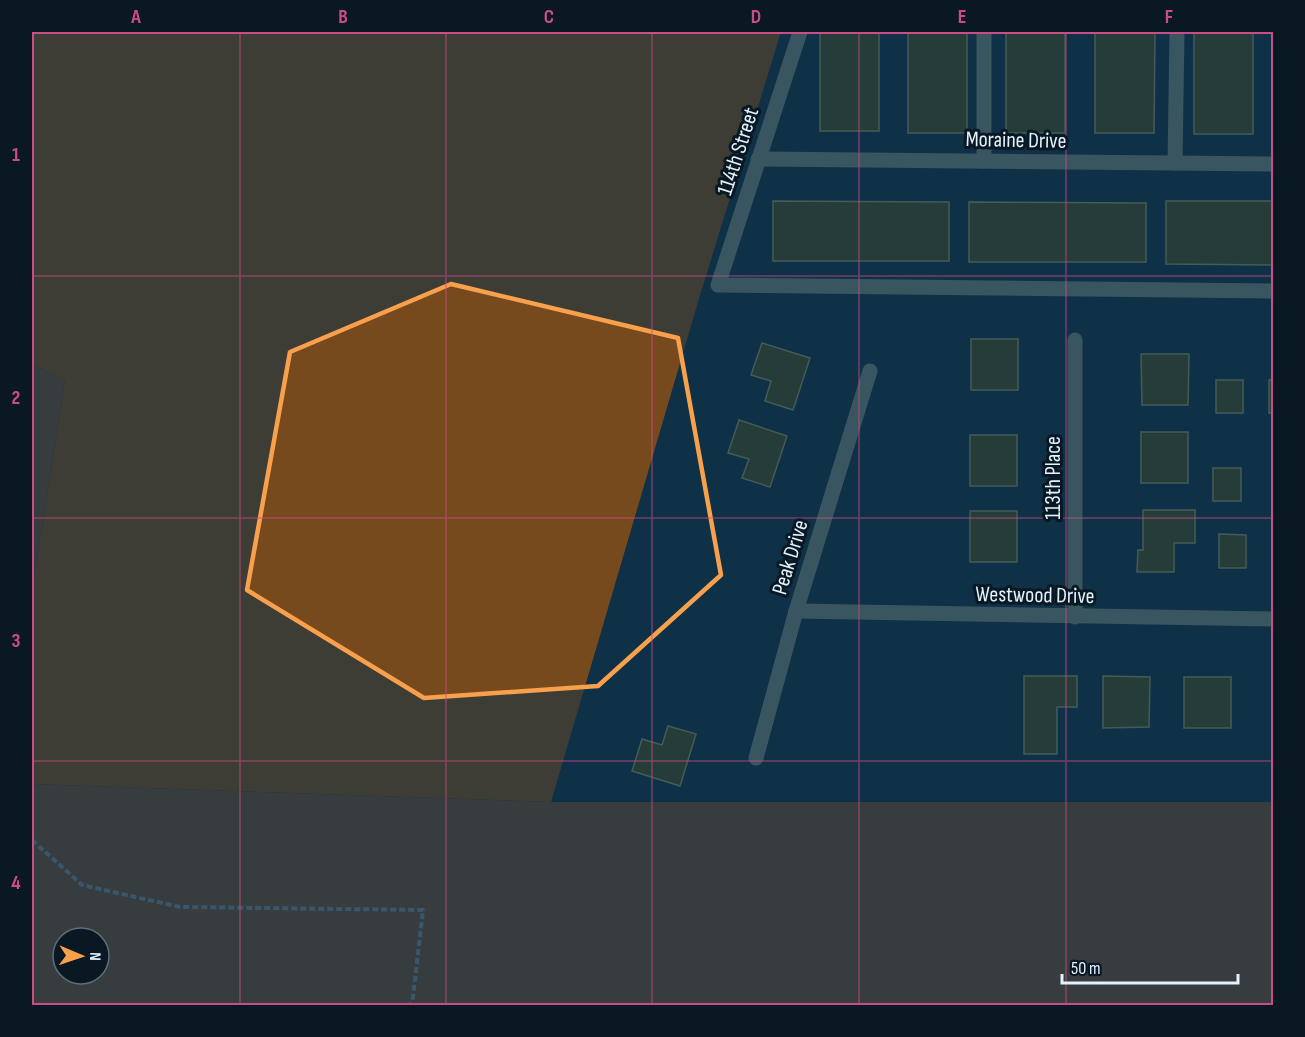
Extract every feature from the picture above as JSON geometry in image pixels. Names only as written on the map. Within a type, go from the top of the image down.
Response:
[{"type":"street","name":"114th Street","points":[[800,32],[718,285],[1274,291]]},
{"type":"street","points":[[984,32],[984,161]]},
{"type":"street","points":[[1175,163],[1177,32]]},
{"type":"street","name":"Moraine Drive","points":[[758,159],[1274,164]]},
{"type":"street","name":"113th Place","points":[[1075,340],[1075,617]]},
{"type":"street","name":"Peak Drive","points":[[756,758],[796,611],[870,371]]},
{"type":"street","name":"Westwood Drive","points":[[796,611],[1274,619]]},
{"type":"path","points":[[32,840],[82,885],[180,907],[423,910],[410,1005]]},
{"type":"highlighted area","points":[[451,284],[678,338],[721,575],[598,686],[424,698],[247,590],[290,352]]},
{"type":"shaded area","points":[[32,32],[781,32],[698,302],[551,802],[32,784],[32,590],[65,381],[32,364]]},
{"type":"shaded area","points":[[32,364],[65,381],[32,590]]},
{"type":"shaded area","points":[[32,784],[551,802],[1273,802],[1273,1005],[32,1005]]},
{"type":"building","points":[[820,32],[879,32],[879,131],[820,131]]},
{"type":"building","points":[[908,32],[967,32],[967,133],[908,133]]},
{"type":"building","points":[[1006,32],[1065,32],[1065,133],[1006,133]]},
{"type":"building","points":[[1095,32],[1155,32],[1154,133],[1095,133]]},
{"type":"building","points":[[1194,32],[1253,32],[1253,134],[1194,134]]},
{"type":"building","points":[[773,201],[949,202],[949,261],[773,261]]},
{"type":"building","points":[[1166,201],[1274,201],[1274,265],[1166,264]]},
{"type":"building","points":[[969,202],[1146,203],[1146,262],[969,262]]},
{"type":"building","points":[[971,339],[1018,339],[1018,390],[971,390]]},
{"type":"building","points":[[762,343],[810,358],[793,410],[765,401],[771,381],[751,375]]},
{"type":"building","points":[[1141,354],[1189,354],[1188,405],[1142,405]]},
{"type":"building","points":[[1216,380],[1243,380],[1243,413],[1216,413]]},
{"type":"building","points":[[1269,380],[1274,380],[1274,413],[1269,413]]},
{"type":"building","points":[[739,420],[787,436],[770,487],[742,478],[749,459],[728,453]]},
{"type":"building","points":[[1141,432],[1188,432],[1188,483],[1141,483]]},
{"type":"building","points":[[970,435],[1017,435],[1017,486],[970,486]]},
{"type":"building","points":[[1213,468],[1241,468],[1241,501],[1213,501]]},
{"type":"building","points":[[1143,510],[1195,510],[1195,543],[1174,543],[1174,572],[1137,572],[1138,550],[1143,550]]},
{"type":"building","points":[[970,511],[1017,511],[1017,562],[970,562]]},
{"type":"building","points":[[1219,534],[1246,535],[1246,568],[1219,568]]},
{"type":"building","points":[[1024,676],[1077,676],[1077,707],[1057,707],[1057,754],[1024,754]]},
{"type":"building","points":[[1103,676],[1150,677],[1149,727],[1103,728]]},
{"type":"building","points":[[1184,677],[1231,677],[1231,728],[1184,728]]},
{"type":"building","points":[[668,726],[696,734],[680,786],[632,771],[642,739],[662,745]]}]
